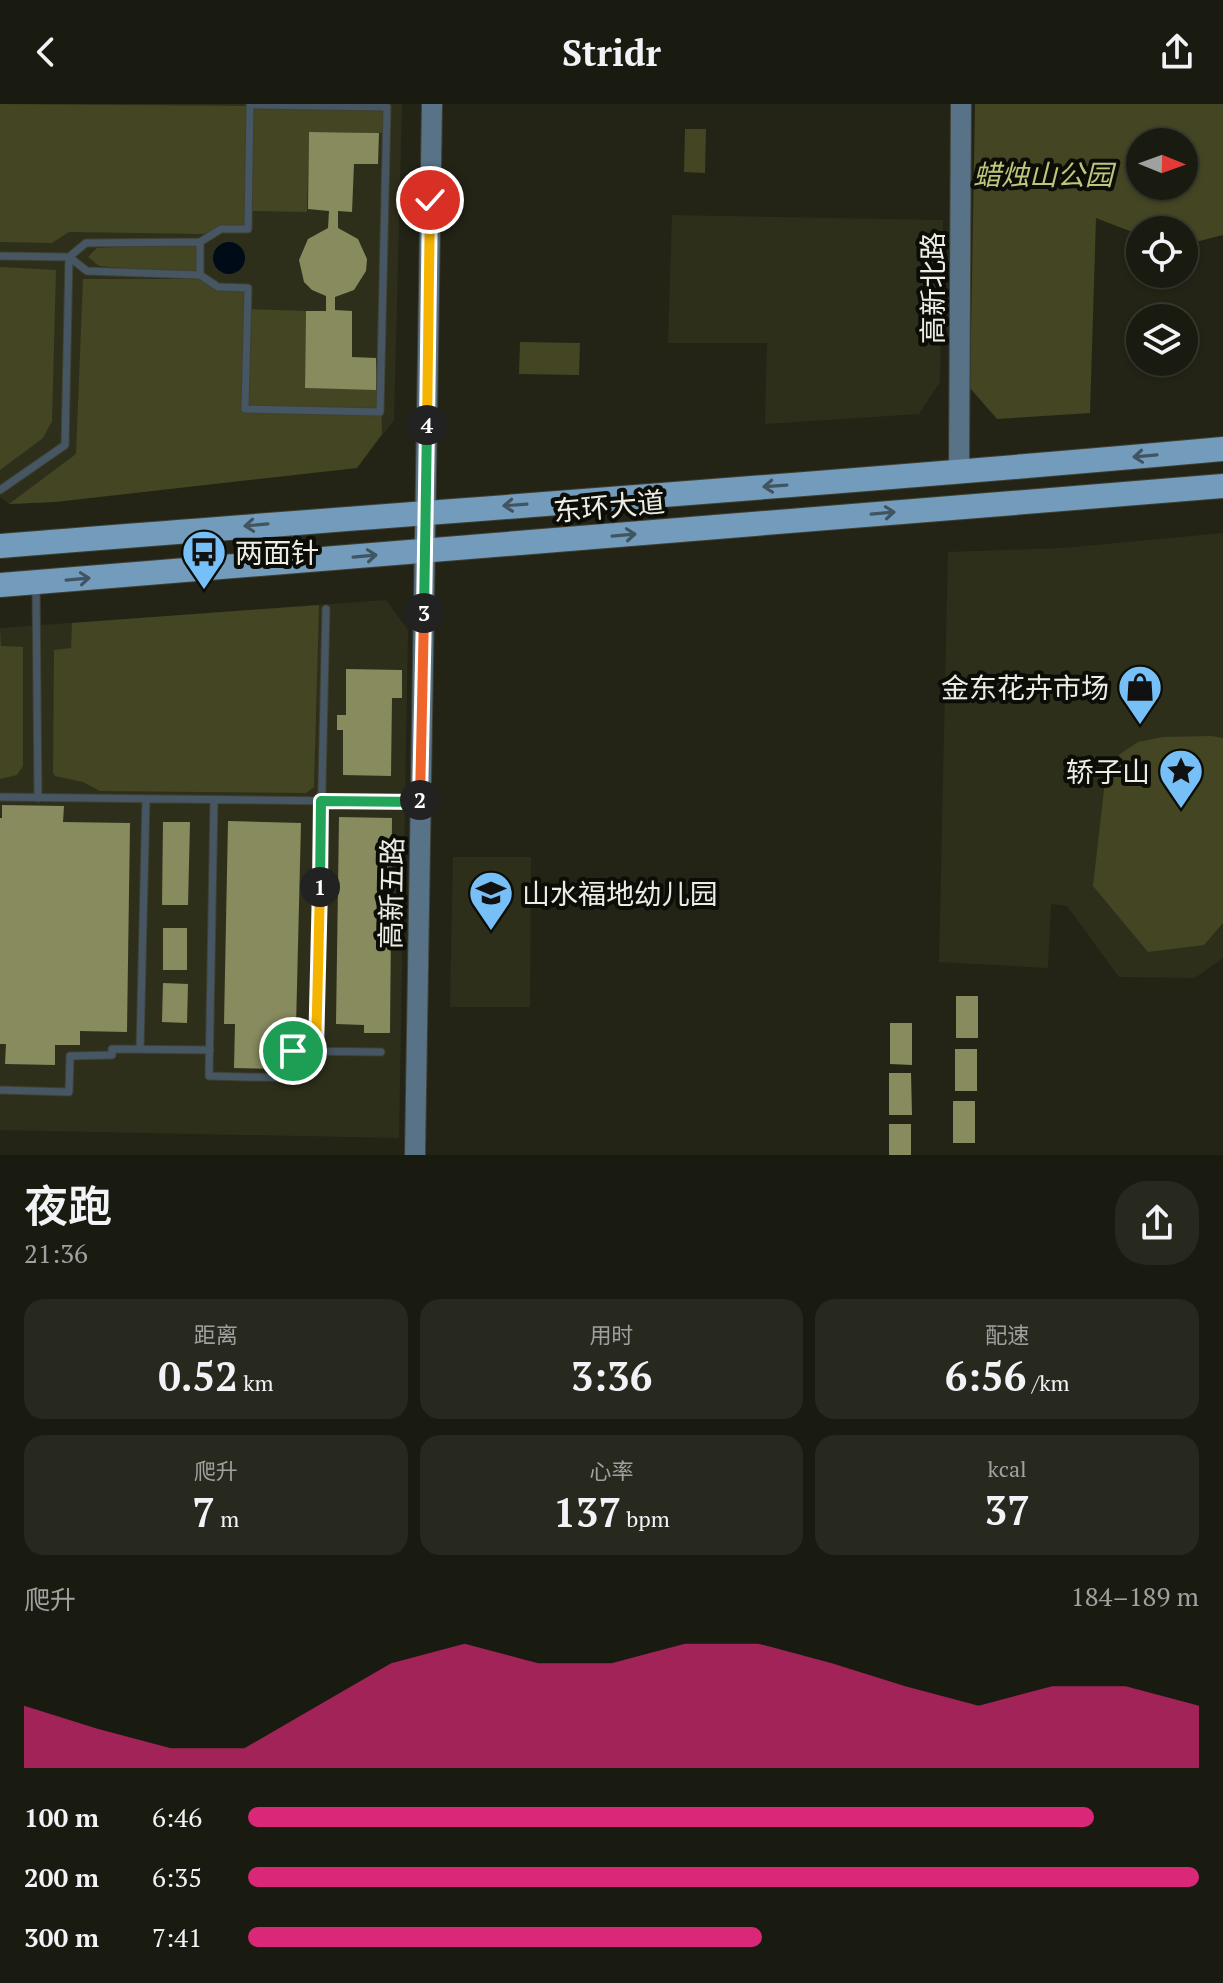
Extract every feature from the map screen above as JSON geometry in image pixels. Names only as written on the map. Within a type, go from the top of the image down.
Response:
[{"type":"highway","name":"东环大道","points":[[0,546],[959,473],[1223,449]]},
{"type":"highway","name":"东环大道","points":[[0,585],[1223,486]]},
{"type":"main road","name":"高新五路","points":[[429,1155],[432,104]]},
{"type":"main road","name":"高新五路","points":[[431,511],[444,104]]},
{"type":"main road","name":"高新北路","points":[[959,473],[961,104]]},
{"type":"main road","name":"高新五路","points":[[415,1155],[420,802],[431,550]]},
{"type":"lane","points":[[0,256],[69,257],[87,271],[200,275],[218,287],[248,288],[245,409],[380,412],[387,107],[250,105],[248,229],[221,229],[200,242],[86,243],[69,257],[65,445],[0,490]]},
{"type":"lane","points":[[200,242],[200,275]]},
{"type":"lane","points":[[36,582],[38,798]]},
{"type":"lane","points":[[316,1051],[326,609]]},
{"type":"lane","points":[[0,797],[420,802]]},
{"type":"lane","points":[[140,1049],[146,799]]},
{"type":"lane","points":[[214,800],[209,1076],[292,1078],[293,1051],[381,1052]]},
{"type":"lane","points":[[0,1090],[69,1092],[70,1056],[112,1055],[112,1049],[210,1050]]},
{"type":"shaded area","points":[[0,104],[402,104],[394,420],[357,468],[55,502],[9,504],[0,497]]},
{"type":"shaded area","points":[[672,215],[943,220],[940,382],[919,414],[765,424],[767,343],[668,343]]},
{"type":"shaded area","points":[[1223,533],[1223,958],[1195,978],[1119,977],[1067,906],[1051,904],[1048,968],[939,962],[948,552],[1064,548]]},
{"type":"shaded area","points":[[386,600],[408,630],[399,1138],[0,1130],[0,628]]},
{"type":"shaded area","name":"山水福地幼儿园","points":[[453,857],[531,857],[530,1007],[450,1007]]},
{"type":"green space","points":[[0,104],[387,107],[386,133],[309,132],[307,212],[249,211],[248,229],[221,229],[203,234],[69,232],[52,243],[0,242]]},
{"type":"green space","name":"蜡烛山公园","points":[[975,104],[1223,104],[1223,235],[1198,241],[1198,216],[1126,216],[1126,230],[1096,218],[1090,413],[997,419],[970,388]]},
{"type":"green space","points":[[685,129],[706,129],[705,173],[684,172]]},
{"type":"green space","points":[[200,242],[200,275],[99,266],[88,257],[97,248]]},
{"type":"green space","points":[[0,267],[56,270],[52,421],[43,438],[0,470]]},
{"type":"green space","points":[[83,279],[202,279],[218,287],[248,288],[248,309],[306,311],[305,388],[381,389],[382,434],[357,468],[55,502],[9,504],[76,454]]},
{"type":"green space","points":[[520,342],[580,343],[579,375],[519,374]]},
{"type":"green space","points":[[319,605],[314,787],[306,793],[100,791],[53,773],[54,650],[71,648],[72,623]]},
{"type":"green space","points":[[0,628],[1,646],[23,647],[23,766],[17,775],[0,779]]},
{"type":"green space","points":[[1163,737],[1223,738],[1223,923],[1204,945],[1148,952],[1093,886],[1105,781],[1120,754],[1138,742]]},
{"type":"water","points":[[229,242],[241,246],[245,258],[241,270],[229,274],[217,270],[213,258],[217,246]]},
{"type":"building","points":[[309,132],[379,133],[378,164],[354,164],[352,212],[338,211],[338,228],[358,239],[367,259],[366,271],[354,290],[335,297],[335,310],[352,311],[352,357],[376,358],[377,390],[305,388],[306,311],[326,311],[326,296],[312,290],[304,282],[299,260],[308,239],[328,228],[329,211],[308,209]]},
{"type":"building","points":[[346,669],[402,670],[402,698],[392,698],[391,776],[343,775],[343,730],[337,730],[337,715],[346,715]]},
{"type":"building","points":[[2,805],[64,806],[63,822],[130,823],[127,1032],[80,1031],[80,1045],[55,1045],[55,1065],[5,1064],[6,1044],[0,1044]]},
{"type":"building","points":[[339,817],[392,818],[390,1033],[364,1033],[364,1025],[336,1024]]},
{"type":"building","points":[[228,821],[301,823],[296,1027],[284,1027],[283,1069],[234,1068],[235,1024],[224,1024]]},
{"type":"building","points":[[163,822],[190,822],[188,905],[162,905]]},
{"type":"building","points":[[163,928],[187,928],[187,970],[163,970]]},
{"type":"building","points":[[163,983],[188,984],[187,1023],[162,1022]]},
{"type":"building","points":[[956,996],[978,996],[978,1038],[956,1038]]},
{"type":"building","points":[[890,1023],[912,1023],[912,1065],[890,1064]]},
{"type":"building","points":[[955,1049],[977,1049],[977,1091],[955,1091]]},
{"type":"building","points":[[889,1073],[911,1073],[912,1115],[889,1115]]},
{"type":"building","points":[[953,1101],[975,1101],[975,1143],[953,1143]]},
{"type":"building","points":[[889,1124],[911,1124],[911,1155],[889,1155]]},
{"type":"place","name":"两面针","points":[[204,591]]},
{"type":"place","name":"金东花卉市场","points":[[1140,726]]},
{"type":"place","name":"轿子山","points":[[1181,810]]},
{"type":"place","name":"山水福地幼儿园","points":[[491,932]]},
{"type":"route","points":[[293,1051],[316,1051],[321,801],[420,802],[430,200]]}]
